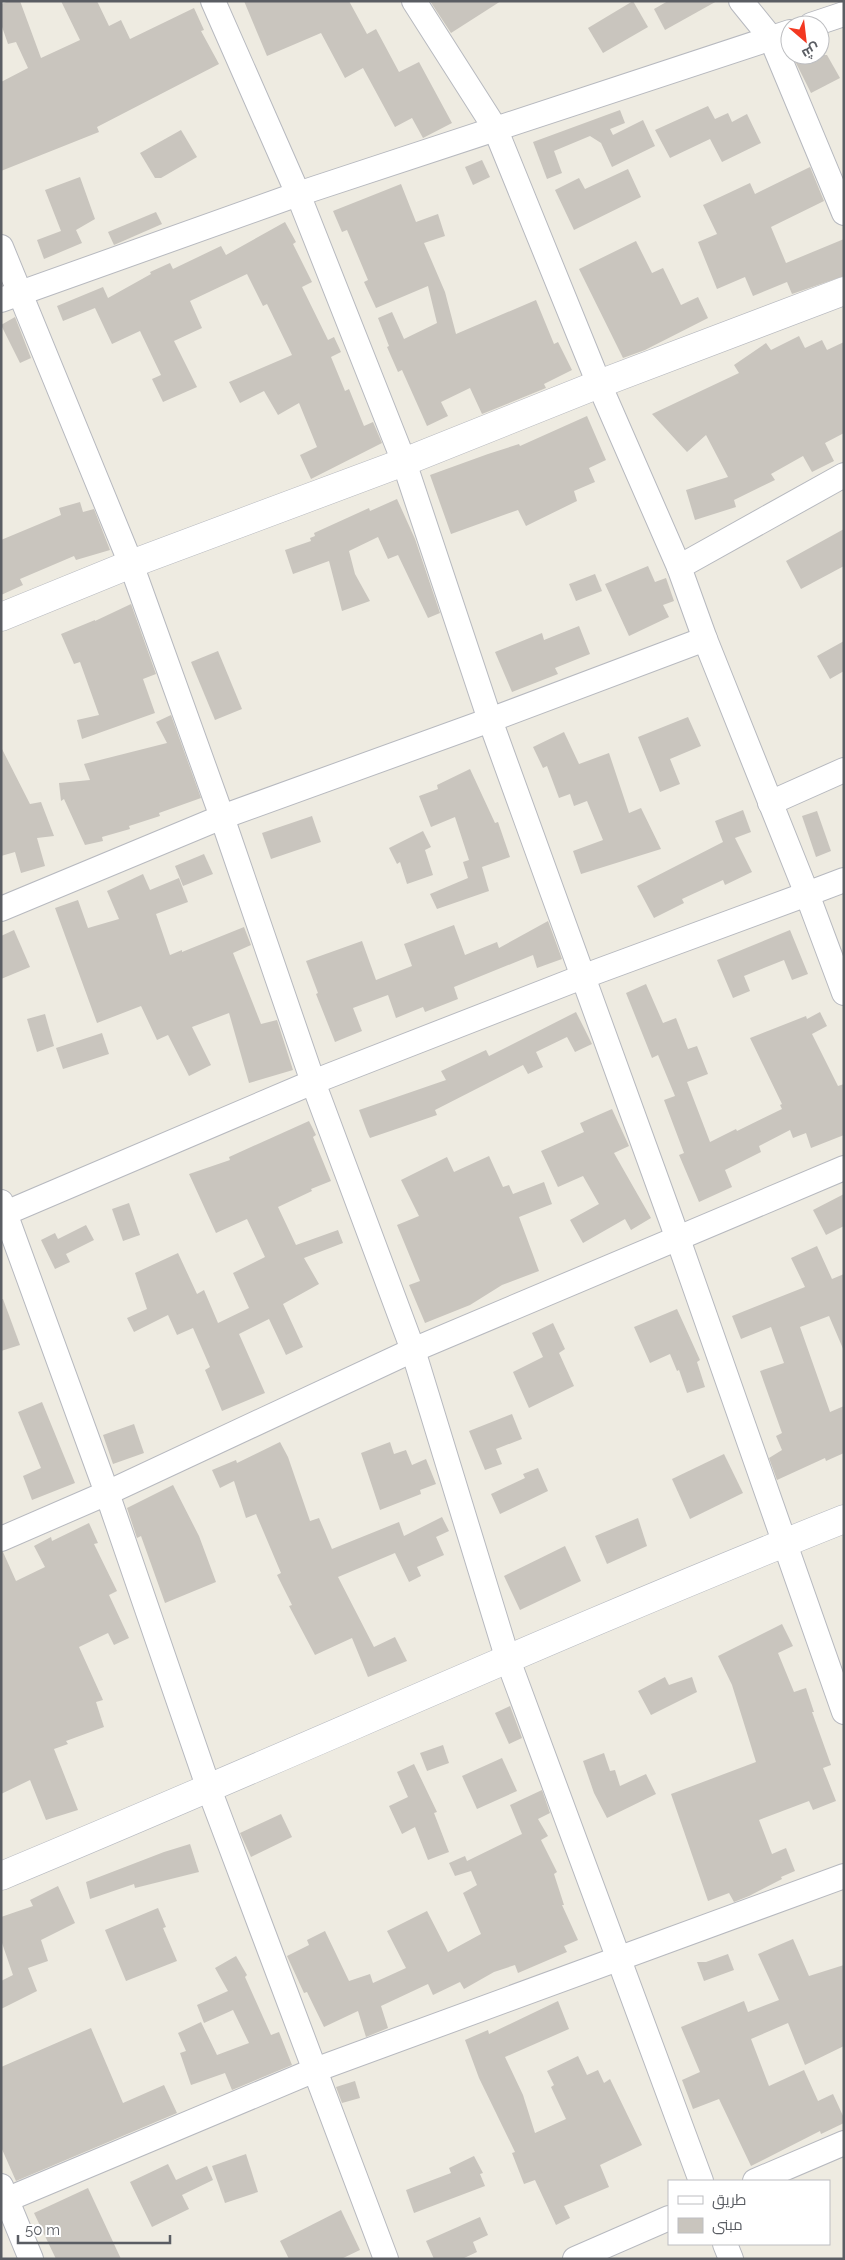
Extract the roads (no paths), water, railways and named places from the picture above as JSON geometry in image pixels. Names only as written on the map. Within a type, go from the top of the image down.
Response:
[{"type":"main road","points":[[1,617],[131,564],[404,462],[598,384],[844,291]]},
{"type":"main road","points":[[1,1876],[844,1519]]},
{"type":"street","points":[[213,1],[298,194],[404,462],[490,720],[678,1239],[783,1544],[844,1712]]},
{"type":"street","points":[[414,1],[495,128],[598,384],[679,567],[704,639],[807,894],[844,993]]},
{"type":"street","points":[[741,1],[780,35]]},
{"type":"street","points":[[830,19],[844,14]]},
{"type":"street","points":[[11,296],[298,194],[780,35]]},
{"type":"street","points":[[791,65],[844,213]]},
{"type":"street","points":[[1,247],[11,296],[131,564],[222,817],[313,1082],[413,1350],[508,1660],[701,2180]]},
{"type":"street","points":[[679,567],[844,475]]},
{"type":"street","points":[[1,909],[222,817],[490,720],[704,639]]},
{"type":"street","points":[[770,803],[844,770]]},
{"type":"street","points":[[386,2259],[210,1789],[107,1493],[3,1210],[313,1082],[582,977],[844,880]]},
{"type":"street","points":[[1,1539],[107,1493],[413,1350],[844,1168]]},
{"type":"street","points":[[31,2259],[3,2196],[315,2070],[844,1876]]},
{"type":"street","points":[[757,2180],[844,2144]]},
{"type":"street","points":[[575,2259],[668,2218]]},
{"type":"street","points":[[725,2245],[731,2259]]}]
